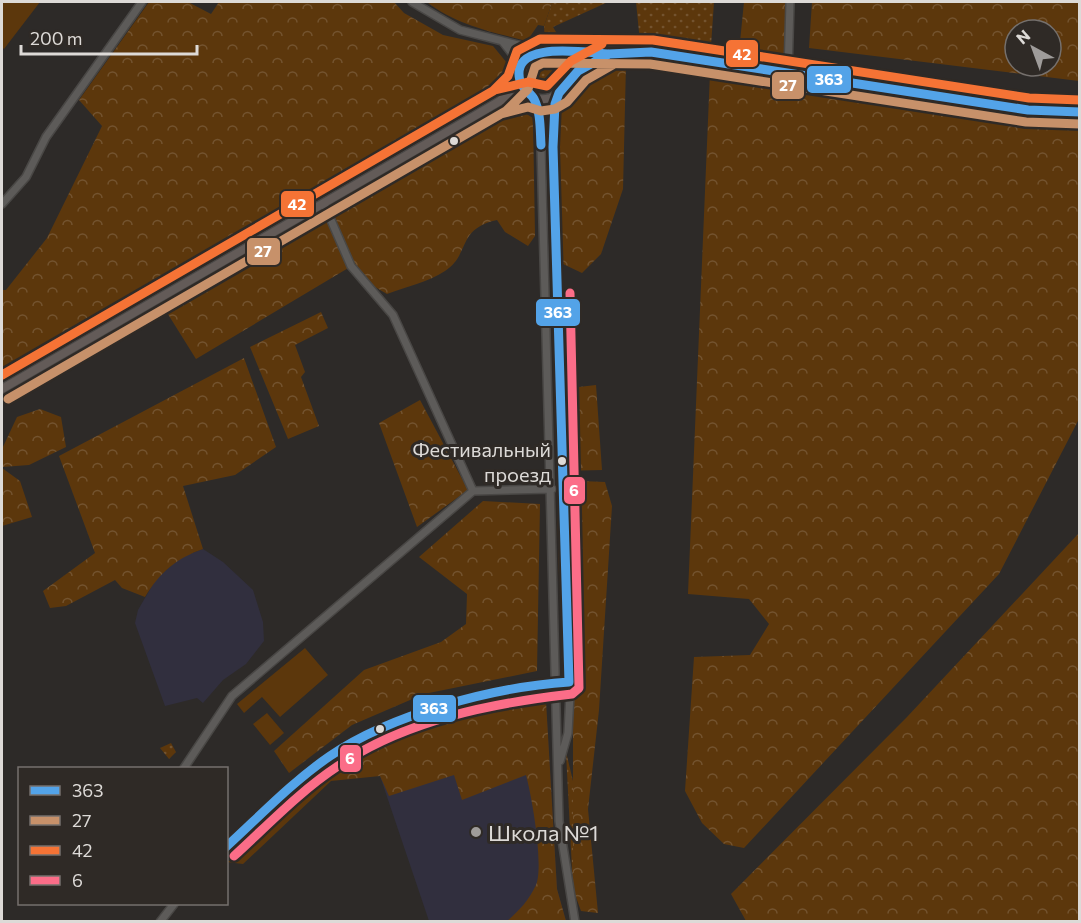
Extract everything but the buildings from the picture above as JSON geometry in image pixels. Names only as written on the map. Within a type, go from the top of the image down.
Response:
[{"type":"main road","points":[[500,101],[520,75],[531,54],[545,51],[609,54],[651,52],[1028,110],[1080,112]]},
{"type":"main road","points":[[545,51],[559,57],[566,67],[566,84]]},
{"type":"main road","points":[[2,389],[500,101],[531,95],[542,99],[558,93],[586,66],[609,54]]},
{"type":"main road","points":[[520,75],[531,95]]},
{"type":"street","points":[[2,204],[26,177],[46,137],[142,2]]},
{"type":"street","points":[[412,2],[460,30],[545,51]]},
{"type":"street","points":[[788,72],[790,2]]},
{"type":"street","points":[[503,42],[514,56],[520,75]]},
{"type":"street","points":[[558,93],[555,104],[554,147],[569,682],[568,733],[558,770]]},
{"type":"street","points":[[531,95],[539,118],[542,147],[549,349],[554,683],[559,821],[575,921]]},
{"type":"street","points":[[542,147],[554,147]]},
{"type":"street","points":[[324,204],[351,266],[393,315],[473,491]]},
{"type":"street","points":[[549,349],[560,348]]},
{"type":"street","points":[[551,459],[561,457]]},
{"type":"street","points":[[185,767],[232,696],[473,491],[552,489]]},
{"type":"street","points":[[553,582],[566,581]]},
{"type":"street","points":[[228,845],[344,746],[369,734],[413,715],[451,704],[569,682]]},
{"type":"street","points":[[160,921],[172,905]]},
{"type":"shaded area","points":[[203,549],[223,562],[253,590],[263,622],[264,641],[246,664],[223,680],[203,703],[197,698],[165,706],[135,623],[138,610],[156,579],[181,557]]},
{"type":"shaded area","name":"Школа №1","points":[[547,720],[557,889],[566,921],[429,921],[380,776]]},
{"type":"green space","points":[[2,2],[40,2],[4,49],[2,47]]},
{"type":"green space","points":[[149,2],[188,2],[211,14],[219,2],[394,2],[404,13],[443,35],[493,46],[507,63],[512,79],[497,94],[2,381],[2,290],[6,290],[47,238],[102,126],[79,100]]},
{"type":"green space","points":[[427,2],[556,2],[552,3],[544,26],[538,25],[527,41],[462,22]]},
{"type":"green space","points":[[608,2],[553,27],[559,37],[562,36],[563,42],[558,46],[545,43],[544,26],[552,3]]},
{"type":"green space","points":[[636,2],[714,2],[711,46],[703,53],[646,46],[640,42]]},
{"type":"green space","points":[[744,2],[786,2],[787,50],[781,62],[752,57],[739,52]]},
{"type":"green space","points":[[812,2],[1079,2],[1079,81],[1054,78],[1063,78],[1063,18],[1003,18],[1003,72],[809,48]]},
{"type":"green space","points":[[544,58],[555,63],[560,74],[555,85],[544,90],[533,85],[528,74],[533,63]]},
{"type":"green space","points":[[600,64],[626,64],[623,189],[601,254],[582,273],[563,264],[557,182],[556,118],[558,107],[566,94]]},
{"type":"green space","points":[[710,73],[1080,124],[1079,419],[999,574],[744,848],[724,844],[702,823],[685,791],[694,657],[750,655],[769,624],[749,599],[688,594]]},
{"type":"green space","points":[[512,105],[533,118],[535,236],[528,246],[505,232],[497,220],[484,224],[469,236],[458,257],[445,271],[387,294],[375,287],[355,264],[196,359],[166,311]]},
{"type":"green space","points":[[548,152],[550,152],[556,320],[553,320]]},
{"type":"green space","points":[[321,312],[328,328],[295,345],[305,372],[301,377],[319,426],[288,439],[250,347]]},
{"type":"green space","points":[[554,354],[556,354],[559,452],[556,452]]},
{"type":"green space","points":[[244,358],[276,447],[235,475],[183,486],[203,549],[170,567],[145,597],[122,588],[115,580],[66,606],[50,608],[43,591],[95,553],[59,456]]},
{"type":"green space","points":[[596,385],[602,470],[561,471],[570,388]]},
{"type":"green space","points":[[420,400],[468,490],[417,527],[379,423]]},
{"type":"green space","points":[[40,409],[61,417],[66,447],[29,465],[2,467],[2,449],[17,417]]},
{"type":"green space","points":[[556,462],[559,462],[562,576],[559,576]]},
{"type":"green space","points":[[2,468],[20,481],[32,517],[2,526]]},
{"type":"green space","points":[[581,481],[605,482],[612,506],[599,710],[588,809],[598,913],[581,911],[573,889],[573,731],[567,495]]},
{"type":"green space","points":[[483,501],[540,504],[537,671],[424,694],[352,725],[289,773],[274,751],[364,670],[441,642],[466,624],[467,594],[419,557]]},
{"type":"green space","points":[[1079,533],[1079,921],[746,921],[731,894],[907,717]]},
{"type":"green space","points":[[560,586],[562,586],[564,665],[562,666]]},
{"type":"green space","points":[[305,648],[328,675],[280,717],[262,697],[244,713],[237,704]]},
{"type":"green space","points":[[546,701],[557,889],[566,921],[507,921],[527,900],[536,885],[538,876],[536,831],[526,775],[462,800],[454,775],[389,796],[380,776],[331,781],[243,864],[228,862],[327,774],[413,730]]},
{"type":"green space","points":[[267,713],[284,733],[270,745],[253,724]]},
{"type":"green space","points":[[171,743],[176,752],[169,759],[160,748]]},
{"type":"green space","points":[[566,752],[573,781],[573,889]]},
{"type":"transit line","name":"42","points":[[2,375],[493,91],[508,76],[517,51],[540,39],[653,40],[1029,98],[1080,100]]},
{"type":"transit line","name":"42","points":[[495,90],[528,82],[547,86],[571,61],[602,44]]},
{"type":"transit line","name":"363","points":[[541,145],[538,110],[520,81],[520,68],[526,59],[552,51],[608,54]]},
{"type":"transit line","name":"363","points":[[228,845],[316,766],[355,741],[383,727],[413,715],[477,697],[569,682],[553,147],[555,104],[559,93],[578,71],[609,54],[651,52],[1028,110],[1080,112]]},
{"type":"transit line","name":"27","points":[[8,399],[506,111],[528,89],[535,67],[543,63],[650,64],[1026,122],[1080,124]]},
{"type":"transit line","name":"27","points":[[501,114],[528,107],[541,111],[555,109],[567,102],[586,80],[614,64]]},
{"type":"transit line","name":"6","points":[[234,856],[310,786],[364,750],[421,725],[450,716],[572,694],[579,688],[570,293]]},
{"type":"place","name":"Фестивальный проезд","points":[[562,461]]},
{"type":"place","name":"Школа №1","points":[[476,832]]}]
